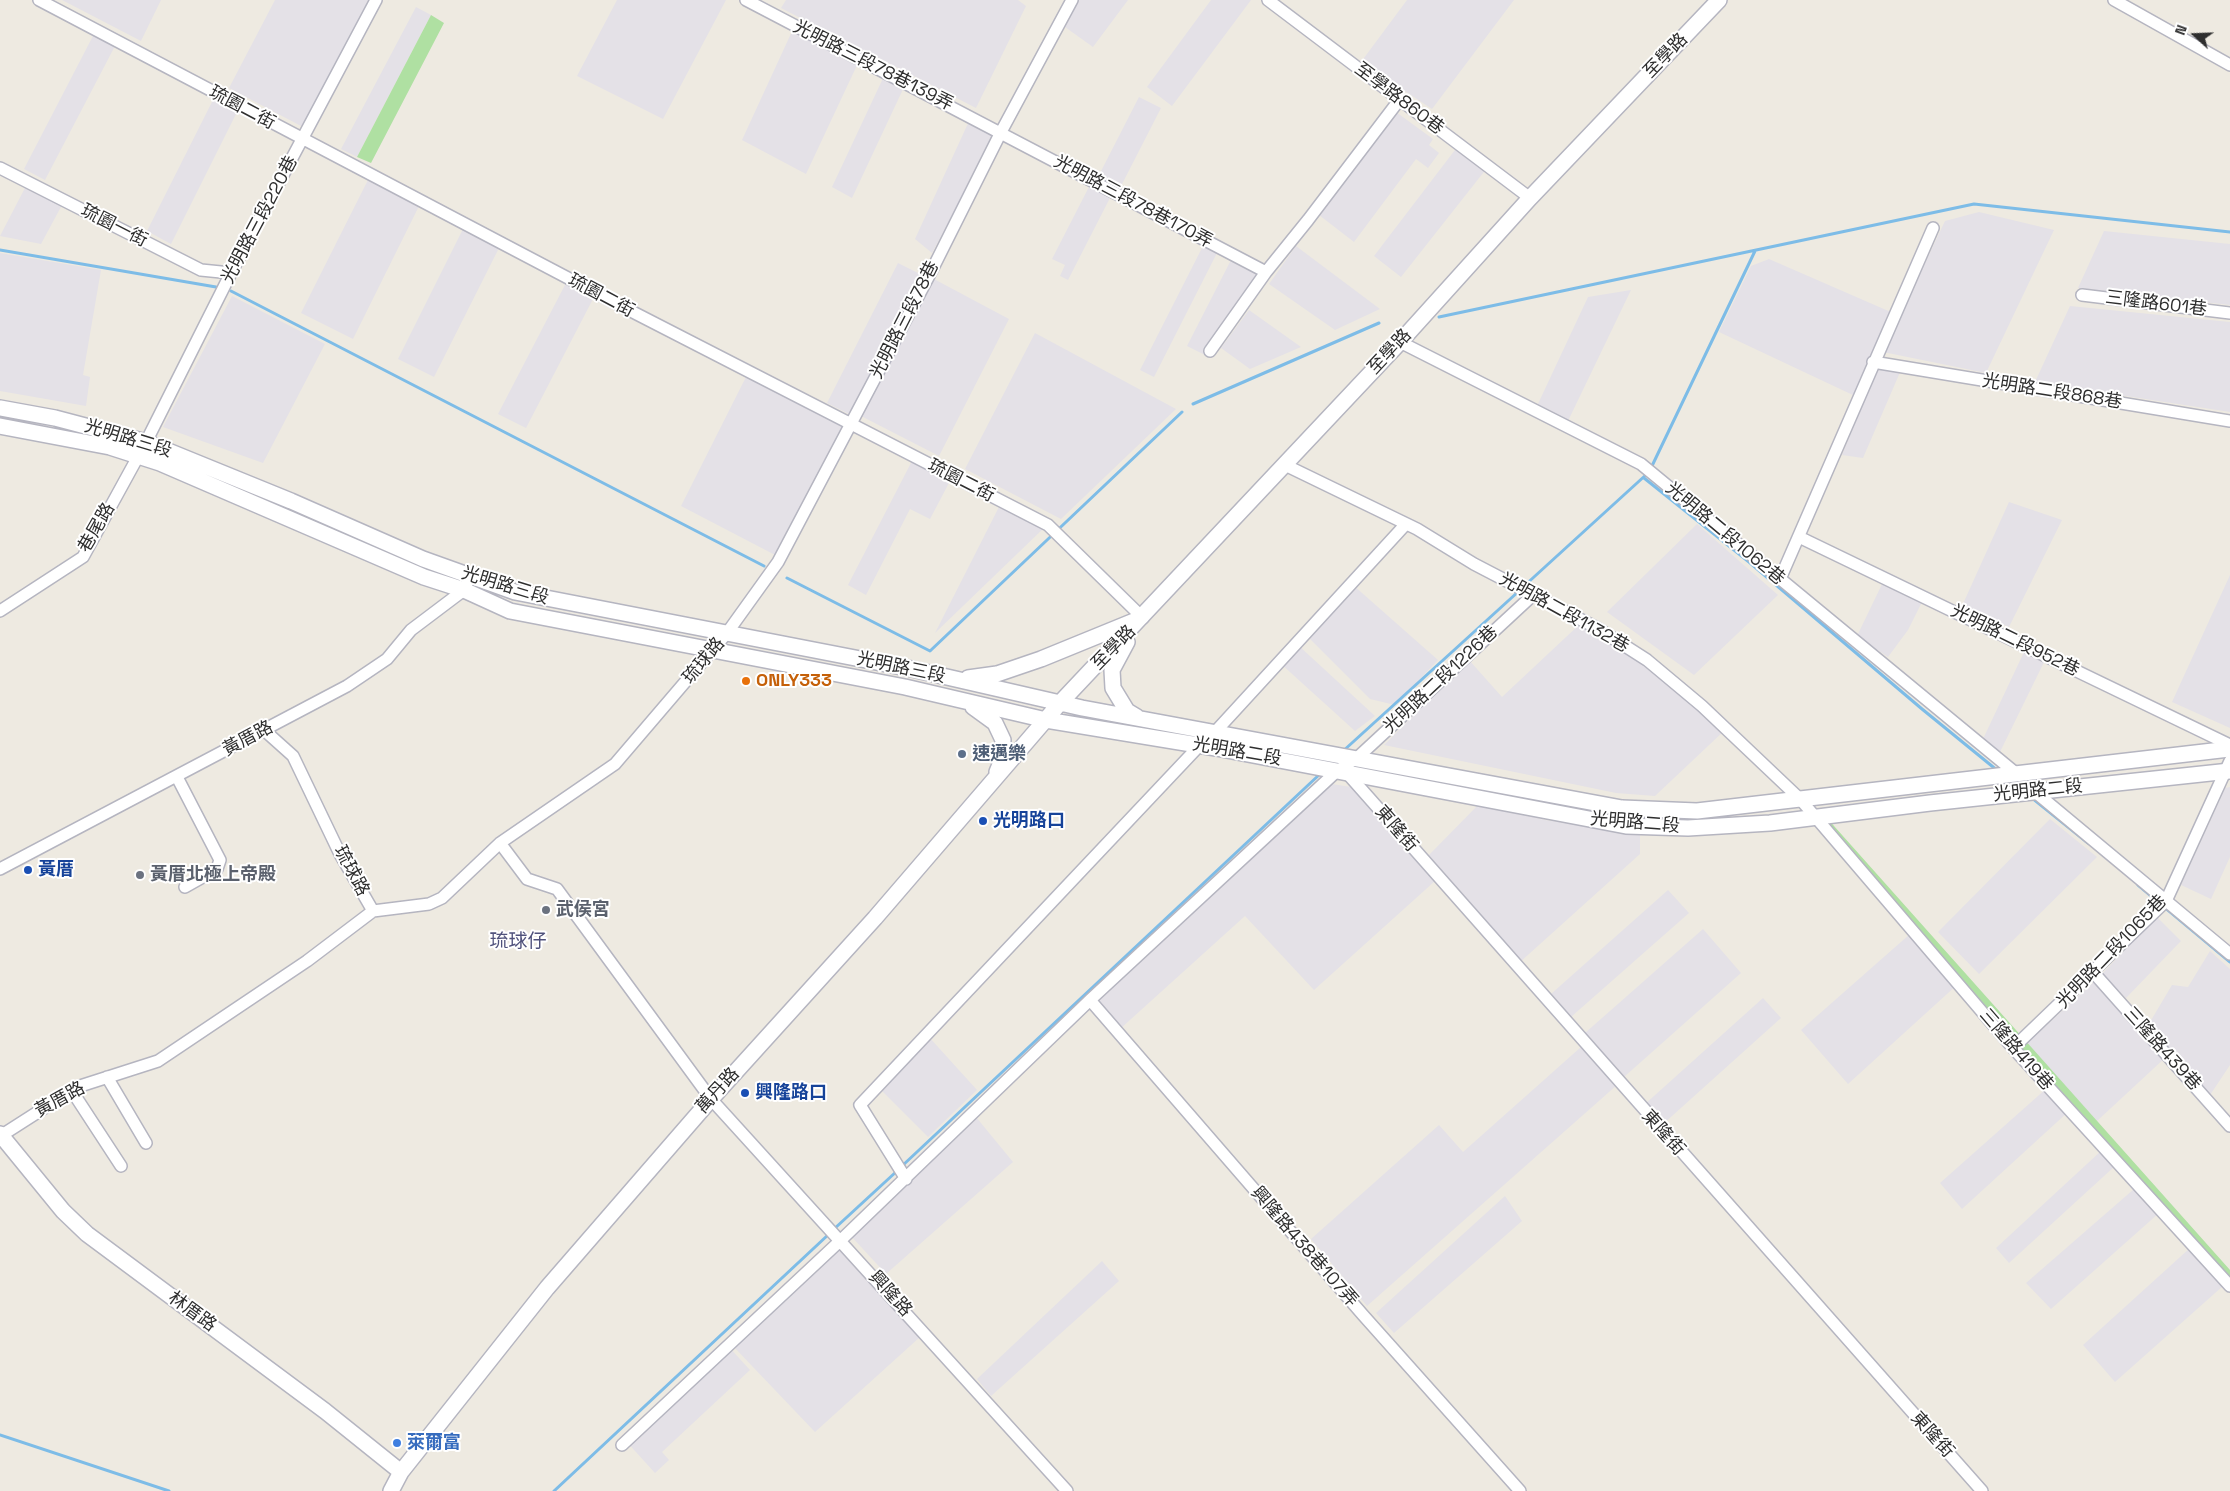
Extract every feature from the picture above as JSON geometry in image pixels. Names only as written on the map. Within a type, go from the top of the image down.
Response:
[{"type":"street","name":"琉園二街","points":[[39,0],[850,425],[1048,525],[1061,535],[1143,618]]},
{"type":"street","name":"光明路三段220巷","points":[[146,442],[231,273],[376,0]]},
{"type":"street","name":"光明路三段78巷139弄","points":[[746,0],[1000,132]]},
{"type":"street","name":"光明路三段78巷","points":[[727,633],[778,562],[1000,132],[1072,0]]},
{"type":"street","name":"至學路860巷","points":[[1268,0],[1530,198]]},
{"type":"street","name":"至學路","points":[[1060,704],[1143,618],[1400,342],[1530,198],[1719,0]]},
{"type":"street","points":[[2114,0],[2230,64]]},
{"type":"street","points":[[1210,351],[1266,272],[1400,99]]},
{"type":"street","name":"光明路三段78巷170弄","points":[[1000,132],[1266,272]]},
{"type":"street","name":"琉園一街","points":[[0,168],[201,270],[231,273]]},
{"type":"street","points":[[1780,579],[1873,362],[1934,228]]},
{"type":"street","name":"三隆路601巷","points":[[2082,295],[2230,313]]},
{"type":"street","name":"光明路二段1062巷","points":[[1400,342],[1641,464],[2018,775]]},
{"type":"street","name":"光明路二段868巷","points":[[1873,362],[2230,421]]},
{"type":"street","name":"光明路三段","points":[[0,408],[55,418],[146,442],[291,501],[423,560],[515,592],[957,679],[1060,704]]},
{"type":"street","name":"光明路三段","points":[[0,426],[110,447],[137,456],[210,483],[424,578],[464,590],[510,611],[956,699],[1046,720]]},
{"type":"street","name":"巷尾路","points":[[0,611],[83,557],[146,442]]},
{"type":"street","name":"光明路二段1132巷","points":[[1285,465],[1405,525],[1417,529],[1474,564],[1597,628],[1647,660],[1737,738],[1808,809]]},
{"type":"street","points":[[1216,731],[1405,525]]},
{"type":"street","name":"光明路二段952巷","points":[[1800,536],[2230,745]]},
{"type":"street","points":[[464,590],[470,576]]},
{"type":"street","name":"黃厝路","points":[[0,869],[347,686],[387,659],[410,630],[464,590]]},
{"type":"street","name":"光明路二段1226巷","points":[[622,1445],[835,1234],[1534,594]]},
{"type":"street","points":[[957,679],[997,674],[1041,659],[1143,618]]},
{"type":"street","points":[[1139,718],[1127,711],[1119,702],[1113,688],[1112,670],[1143,618]]},
{"type":"street","name":"琉球路","points":[[264,730],[294,756],[340,854],[373,911],[429,904],[442,898],[500,844],[615,764],[727,633]]},
{"type":"street","points":[[956,699],[978,709],[994,723],[1003,740],[1002,760],[992,782]]},
{"type":"street","name":"光明路二段","points":[[1060,704],[1216,731],[1347,767],[1626,826],[1688,828],[1770,823],[1808,809],[2018,775],[2230,749]]},
{"type":"street","name":"萬丹路","points":[[390,1491],[401,1472],[546,1288],[711,1098],[875,918],[1060,704]]},
{"type":"street","name":"光明路二段","points":[[1046,720],[1347,767],[1529,792],[1622,808],[1697,812],[1808,809],[2034,791],[2228,768]]},
{"type":"street","points":[[902,1172],[860,1105],[1200,745]]},
{"type":"street","name":"東隆街","points":[[1347,767],[1982,1491]]},
{"type":"street","name":"光明路二段1065巷","points":[[2013,1048],[2163,904],[2228,768]]},
{"type":"street","points":[[177,777],[220,860],[217,869],[185,887]]},
{"type":"street","points":[[2034,791],[2163,904],[2230,954]]},
{"type":"street","name":"三隆路419巷","points":[[1808,809],[2013,1048],[2230,1286]]},
{"type":"street","points":[[500,844],[526,879],[557,889],[711,1098]]},
{"type":"street","name":"黃厝路","points":[[1,1134],[72,1091],[107,1077],[158,1061],[307,961],[373,911]]},
{"type":"street","name":"三隆路439巷","points":[[2093,972],[2230,1126]]},
{"type":"street","name":"興隆路438巷107弄","points":[[1090,1000],[1356,1308],[1520,1491]]},
{"type":"street","points":[[107,1077],[146,1143]]},
{"type":"street","points":[[72,1091],[120,1166]]},
{"type":"street","name":"興隆路","points":[[711,1098],[1067,1491]]},
{"type":"street","name":"林厝路","points":[[1,1134],[63,1211],[87,1234],[324,1411],[401,1472]]},
{"type":"shaded area","points":[[62,0],[161,0],[141,41]]},
{"type":"shaded area","points":[[275,0],[372,0],[307,123],[301,126],[229,88]]},
{"type":"shaded area","points":[[617,0],[726,0],[663,119],[577,76]]},
{"type":"shaded area","points":[[786,0],[1018,0],[1026,6],[976,108],[781,8]]},
{"type":"shaded area","points":[[1079,0],[1128,0],[1093,47],[1065,27]]},
{"type":"shaded area","points":[[1211,0],[1251,0],[1172,106],[1147,87]]},
{"type":"shaded area","points":[[1407,0],[1514,0],[1432,109],[1361,62]]},
{"type":"shaded area","points":[[416,7],[431,15],[357,157],[341,149]]},
{"type":"shaded area","points":[[794,27],[859,61],[806,174],[742,140]]},
{"type":"shaded area","points":[[94,34],[115,46],[45,180],[24,169]]},
{"type":"shaded area","points":[[885,74],[905,85],[852,198],[832,187]]},
{"type":"shaded area","points":[[215,96],[239,108],[171,244],[147,231]]},
{"type":"shaded area","points":[[1139,97],[1161,108],[1120,188],[1098,177]]},
{"type":"shaded area","points":[[1396,112],[1433,139],[1429,145],[1439,153],[1428,168],[1416,159],[1354,242],[1319,215]]},
{"type":"shaded area","points":[[970,119],[996,135],[932,253],[915,239]]},
{"type":"shaded area","points":[[1458,146],[1487,168],[1401,277],[1374,256]]},
{"type":"shaded area","points":[[370,176],[421,202],[353,339],[301,313]]},
{"type":"shaded area","points":[[1092,181],[1113,192],[1068,280],[1060,276],[1065,265],[1052,259]]},
{"type":"shaded area","points":[[26,186],[62,205],[41,244],[0,236]]},
{"type":"shaded area","points":[[1979,212],[2054,230],[1986,373],[1883,352],[1945,221]]},
{"type":"shaded area","points":[[464,227],[500,246],[434,377],[398,359]]},
{"type":"shaded area","points":[[2104,231],[2230,244],[2230,305],[2078,288]]},
{"type":"shaded area","points":[[1205,242],[1219,249],[1154,377],[1140,370]]},
{"type":"shaded area","points":[[1296,246],[1380,309],[1335,330],[1269,284]]},
{"type":"shaded area","points":[[0,253],[101,270],[83,375],[90,377],[86,406],[0,391]]},
{"type":"shaded area","points":[[1769,259],[1893,313],[1855,396],[1719,332],[1751,266]]},
{"type":"shaded area","points":[[1231,260],[1263,275],[1205,355],[1187,346]]},
{"type":"shaded area","points":[[898,263],[924,276],[853,416],[827,403]]},
{"type":"shaded area","points":[[932,278],[1009,319],[939,456],[861,416]]},
{"type":"shaded area","points":[[566,283],[594,297],[526,428],[498,414]]},
{"type":"shaded area","points":[[1631,290],[1568,421],[1537,406],[1588,297]]},
{"type":"shaded area","points":[[232,296],[325,344],[263,463],[163,427]]},
{"type":"shaded area","points":[[2070,306],[2230,322],[2230,412],[2035,382]]},
{"type":"shaded area","points":[[1249,310],[1301,347],[1250,369],[1221,348]]},
{"type":"shaded area","points":[[1035,333],[1176,409],[1061,519],[965,469]]},
{"type":"shaded area","points":[[1878,365],[1901,370],[1863,458],[1842,455]]},
{"type":"shaded area","points":[[748,373],[845,423],[777,556],[681,506]]},
{"type":"shaded area","points":[[912,461],[950,481],[930,519],[910,509],[866,595],[848,585]]},
{"type":"shaded area","points":[[2009,502],[2062,520],[2009,627],[1962,606]]},
{"type":"shaded area","points":[[1001,503],[1045,527],[935,633]]},
{"type":"shaded area","points":[[1697,524],[1778,595],[1694,675],[1607,612]]},
{"type":"shaded area","points":[[2230,575],[2230,728],[2172,702]]},
{"type":"shaded area","points":[[1884,580],[1922,602],[1908,630],[1888,657],[1857,636]]},
{"type":"shaded area","points":[[1353,585],[1438,660],[1395,705],[1370,699],[1305,634]]},
{"type":"shaded area","points":[[1581,623],[1644,663],[1725,730],[1655,796],[1616,793],[1384,745],[1469,660],[1502,697]]},
{"type":"shaded area","points":[[1298,645],[1375,716],[1355,731],[1280,663]]},
{"type":"shaded area","points":[[2024,652],[2047,656],[1999,754],[1983,739]]},
{"type":"shaded area","points":[[1332,784],[1351,787],[1435,881],[1314,990],[1245,916],[1120,1029],[1096,1003]]},
{"type":"shaded area","points":[[2230,787],[2230,857],[2211,899],[2181,885],[2225,788]]},
{"type":"shaded area","points":[[1480,803],[1545,820],[1640,833],[1640,854],[1519,963],[1428,856]]},
{"type":"shaded area","points":[[2050,819],[2097,857],[1979,974],[1938,932]]},
{"type":"shaded area","points":[[1668,890],[1689,913],[1571,1017],[1551,994]]},
{"type":"shaded area","points":[[2157,917],[2181,941],[2126,998],[2102,974]]},
{"type":"shaded area","points":[[1703,929],[1741,973],[1624,1077],[1585,1033]]},
{"type":"shaded area","points":[[1910,934],[1958,984],[1848,1084],[1801,1030]]},
{"type":"shaded area","points":[[2210,951],[2230,969],[2230,1065],[2210,1095],[2147,1027],[2172,985],[2188,987]]},
{"type":"shaded area","points":[[2096,980],[2166,1057],[2097,1121],[2026,1044]]},
{"type":"shaded area","points":[[1763,998],[1781,1018],[1662,1125],[1644,1105]]},
{"type":"shaded area","points":[[929,1037],[977,1090],[928,1137],[878,1087]]},
{"type":"shaded area","points":[[1581,1047],[1617,1085],[1367,1306],[1311,1239],[1439,1125],[1463,1152]]},
{"type":"shaded area","points":[[2047,1088],[2068,1112],[1962,1209],[1940,1183]]},
{"type":"shaded area","points":[[976,1117],[1013,1162],[886,1274],[851,1236]]},
{"type":"shaded area","points":[[2101,1151],[2115,1166],[2009,1263],[1996,1248]]},
{"type":"shaded area","points":[[2134,1189],[2159,1213],[2051,1309],[2026,1283]]},
{"type":"shaded area","points":[[1505,1196],[1522,1221],[1394,1333],[1376,1313]]},
{"type":"shaded area","points":[[839,1247],[920,1337],[815,1432],[732,1345]]},
{"type":"shaded area","points":[[2190,1248],[2223,1286],[2115,1382],[2083,1345]]},
{"type":"shaded area","points":[[1102,1261],[1119,1281],[991,1396],[977,1379]]},
{"type":"shaded area","points":[[728,1346],[750,1370],[662,1452],[669,1460],[655,1473],[625,1440]]},
{"type":"green space","points":[[431,15],[444,23],[371,163],[357,157]]},
{"type":"green space","points":[[1826,817],[2230,1270],[2230,1286],[1816,818]]},
{"type":"waterway","points":[[1439,317],[1974,204],[2230,232]]},
{"type":"waterway","points":[[0,250],[216,287]]},
{"type":"waterway","points":[[1651,468],[1755,251]]},
{"type":"waterway","points":[[231,291],[764,566]]},
{"type":"waterway","points":[[1193,404],[1379,323]]},
{"type":"waterway","points":[[787,578],[930,651],[1182,412]]},
{"type":"waterway","points":[[1523,587],[1648,473]]},
{"type":"waterway","points":[[1644,478],[1749,562],[1998,771]]},
{"type":"waterway","points":[[1342,752],[1519,591]]},
{"type":"waterway","points":[[902,1166],[1320,774]]},
{"type":"waterway","points":[[2009,779],[2019,788]]},
{"type":"waterway","points":[[2032,798],[2088,843]]},
{"type":"waterway","points":[[2138,885],[2230,962]]},
{"type":"waterway","points":[[834,1229],[897,1171]]},
{"type":"waterway","points":[[554,1491],[829,1234]]},
{"type":"waterway","points":[[0,1435],[169,1491]]},
{"type":"place","name":"ONLY333","points":[[746,681]]},
{"type":"place","name":"速邁樂","points":[[962,754]]},
{"type":"place","name":"光明路口","points":[[983,821]]},
{"type":"place","name":"黃厝","points":[[28,870]]},
{"type":"place","name":"黃厝北極上帝殿","points":[[140,875]]},
{"type":"place","name":"武侯宮","points":[[546,910]]},
{"type":"place","name":"興隆路口","points":[[745,1093]]},
{"type":"place","name":"萊爾富","points":[[397,1443]]},
{"type":"district","name":"琉球仔","points":[[518,942]]}]
